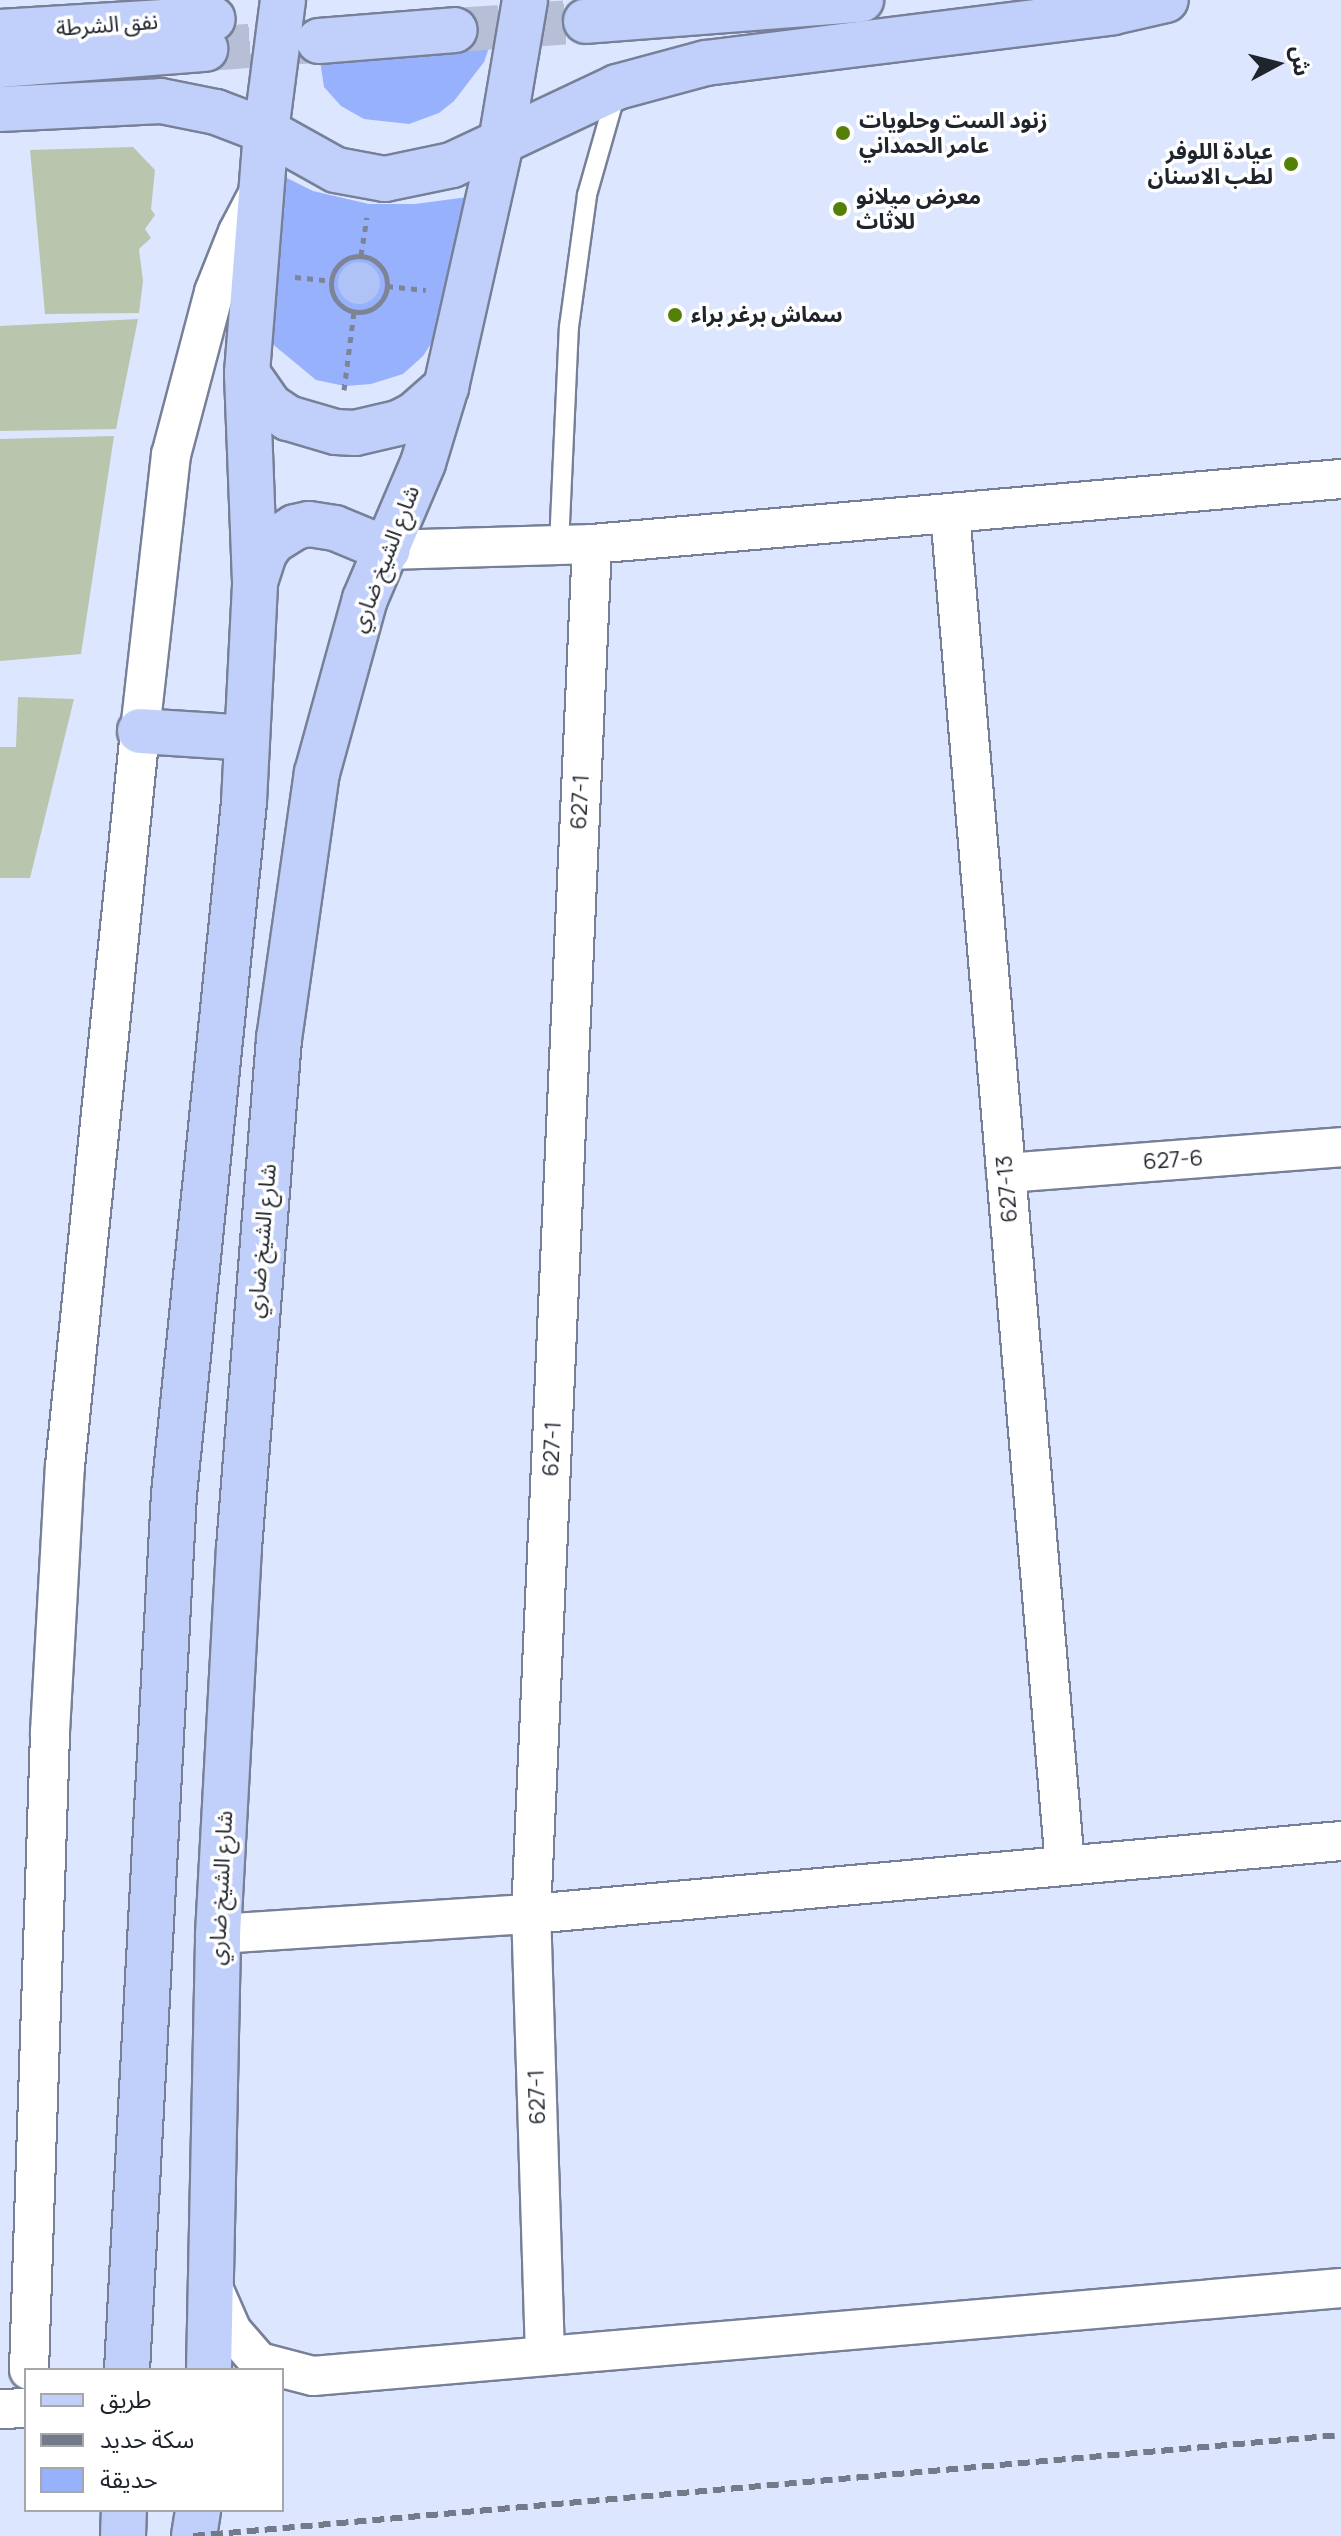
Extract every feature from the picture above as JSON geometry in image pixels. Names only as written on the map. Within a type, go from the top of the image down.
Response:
[{"type":"main road","name":"شارع الشيخ ضاري","points":[[209,2368],[218,1934],[240,1533],[279,1039],[317,773],[365,599],[423,463],[446,387],[501,142],[525,0]]},
{"type":"main road","points":[[586,21],[861,0]]},
{"type":"main road","points":[[0,109],[161,101],[216,112],[266,131],[336,170],[385,179],[452,165],[617,87],[706,63],[1113,12],[1166,0]]},
{"type":"main road","points":[[127,2368],[174,1494],[244,802],[255,582],[247,373],[266,131],[307,18],[455,17]]},
{"type":"main road","name":"نفق الشرطة","points":[[0,32],[210,34],[0,65]]},
{"type":"main road","points":[[247,373],[270,406],[279,412],[317,429],[336,432],[355,433],[398,423],[414,415],[446,387]]},
{"type":"main road","points":[[255,582],[265,552],[273,541],[295,527],[309,524],[335,528],[388,550]]},
{"type":"main road","points":[[140,731],[247,738]]},
{"type":"main road","points":[[123,2536],[124,2512]]},
{"type":"main road","points":[[194,2536],[198,2512]]},
{"type":"street","points":[[29,2368],[50,1732],[65,1466],[140,731],[171,455],[214,292],[238,232],[262,186]]},
{"type":"street","points":[[388,550],[575,544],[1341,479]]},
{"type":"street","name":"627-13","points":[[950,513],[1065,1865]]},
{"type":"street","name":"627-1","points":[[545,2355],[531,1914],[575,544]]},
{"type":"street","name":"627-6","points":[[1006,1173],[1341,1147]]},
{"type":"street","points":[[218,1934],[531,1914],[1341,1841]]},
{"type":"street","points":[[210,2281],[232,2331],[259,2362],[269,2368]]},
{"type":"street","points":[[298,2385],[545,2355],[1341,2288]]},
{"type":"street","points":[[0,2409],[24,2408]]},
{"type":"lane","points":[[575,544],[569,327],[587,195],[617,87]]},
{"type":"path","points":[[366,256],[374,259],[386,274],[386,293],[375,307],[354,312],[334,297],[331,278],[334,270],[348,257],[366,256]]},
{"type":"path","points":[[336,432],[354,312]]},
{"type":"green space","points":[[493,36],[484,62],[454,101],[439,113],[409,124],[364,119],[341,106],[324,87],[319,54]]},
{"type":"green space","points":[[283,176],[313,191],[369,204],[415,204],[468,197],[440,330],[423,356],[403,374],[371,384],[345,386],[316,380],[275,346],[266,330]]},
{"type":"shaded area","points":[[359,262],[374,268],[380,283],[374,298],[359,304],[344,298],[338,283],[344,268]]},
{"type":"building","points":[[133,147],[155,170],[151,209],[155,215],[145,229],[151,238],[139,249],[143,281],[139,313],[45,314],[30,150]]},
{"type":"building","points":[[138,319],[116,429],[0,431],[0,326]]},
{"type":"building","points":[[114,436],[81,654],[0,661],[0,439]]},
{"type":"building","points":[[18,697],[74,699],[30,878],[0,878],[0,747],[16,747]]},
{"type":"tunnel","points":[[455,30],[586,21]]},
{"type":"tunnel","points":[[206,49],[315,41]]},
{"type":"railway","points":[[193,2536],[1341,2435]]},
{"type":"place","name":"زنود الست وحلويات عامر الحمداني","points":[[843,133]]},
{"type":"place","name":"عيادة اللوفر لطب الاسنان","points":[[1291,164]]},
{"type":"place","name":"معرض ميلانو للاثاث","points":[[840,209]]},
{"type":"place","name":"سماش برغر براء","points":[[675,315]]}]
